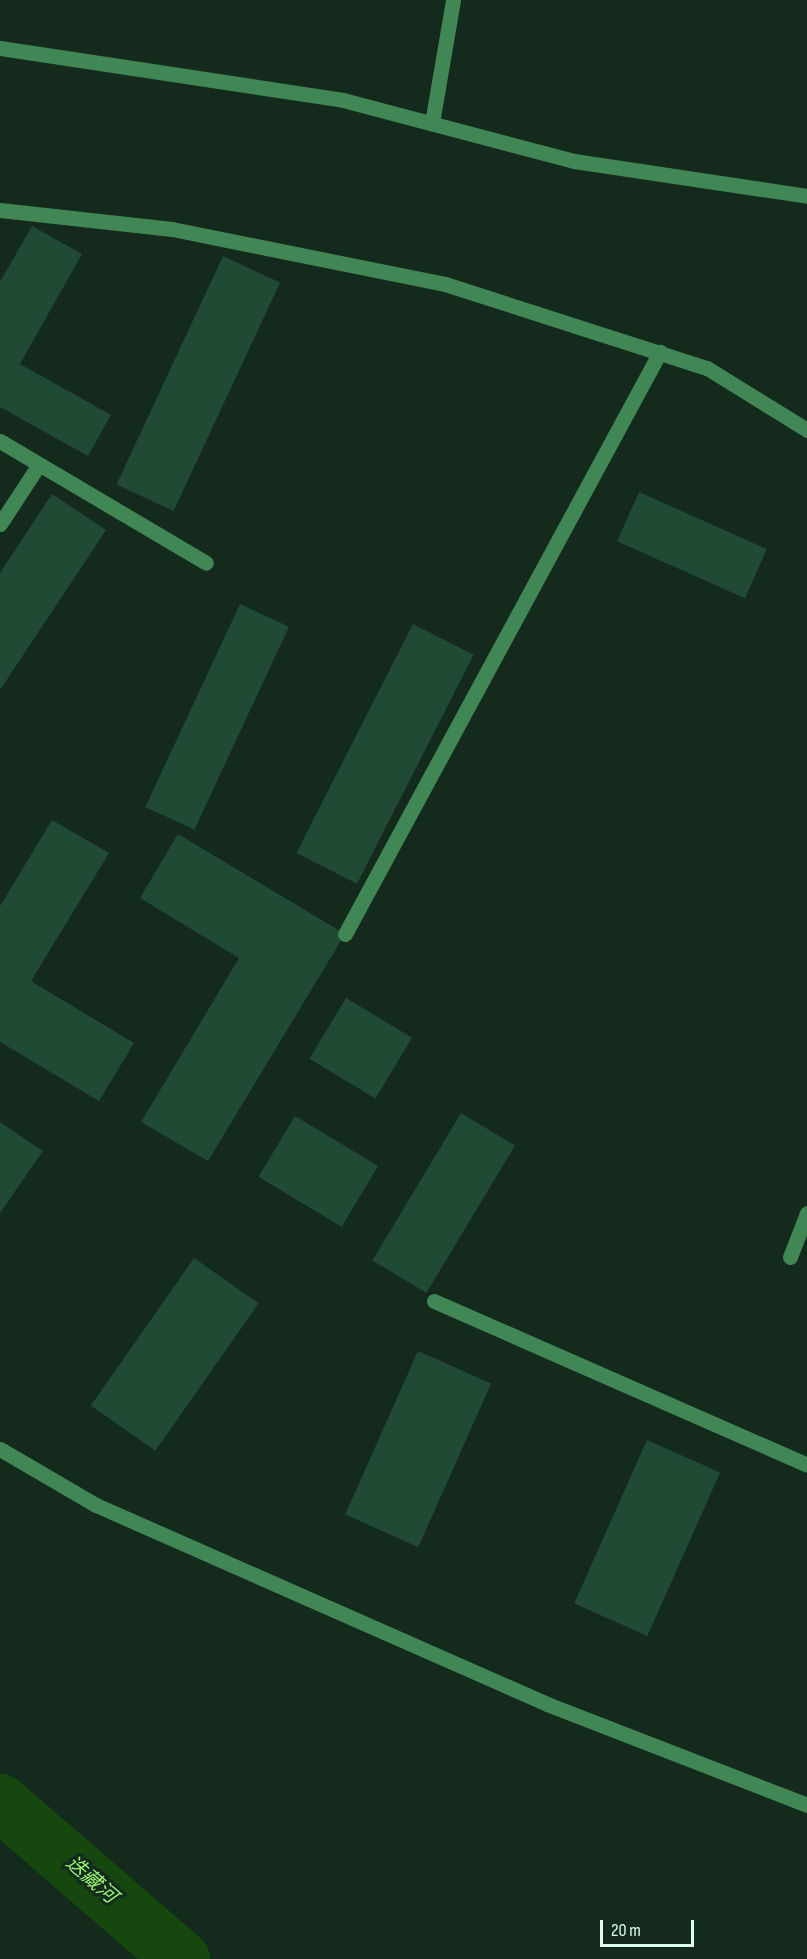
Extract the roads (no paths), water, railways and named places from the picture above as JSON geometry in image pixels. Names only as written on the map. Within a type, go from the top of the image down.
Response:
[{"type":"street","points":[[432,123],[453,0]]},
{"type":"street","points":[[0,48],[343,100],[574,161],[807,196]]},
{"type":"street","points":[[0,210],[172,229],[445,284],[707,368],[807,430]]},
{"type":"street","points":[[345,934],[660,352]]},
{"type":"street","points":[[0,441],[38,466],[206,563]]},
{"type":"street","points":[[0,524],[38,466]]},
{"type":"street","points":[[790,1257],[807,1213]]},
{"type":"street","points":[[434,1301],[807,1465]]},
{"type":"street","points":[[0,1449],[96,1505],[547,1704],[807,1805]]},
{"type":"waterway","name":"迭藏河","points":[[0,1802],[181,1959]]}]
